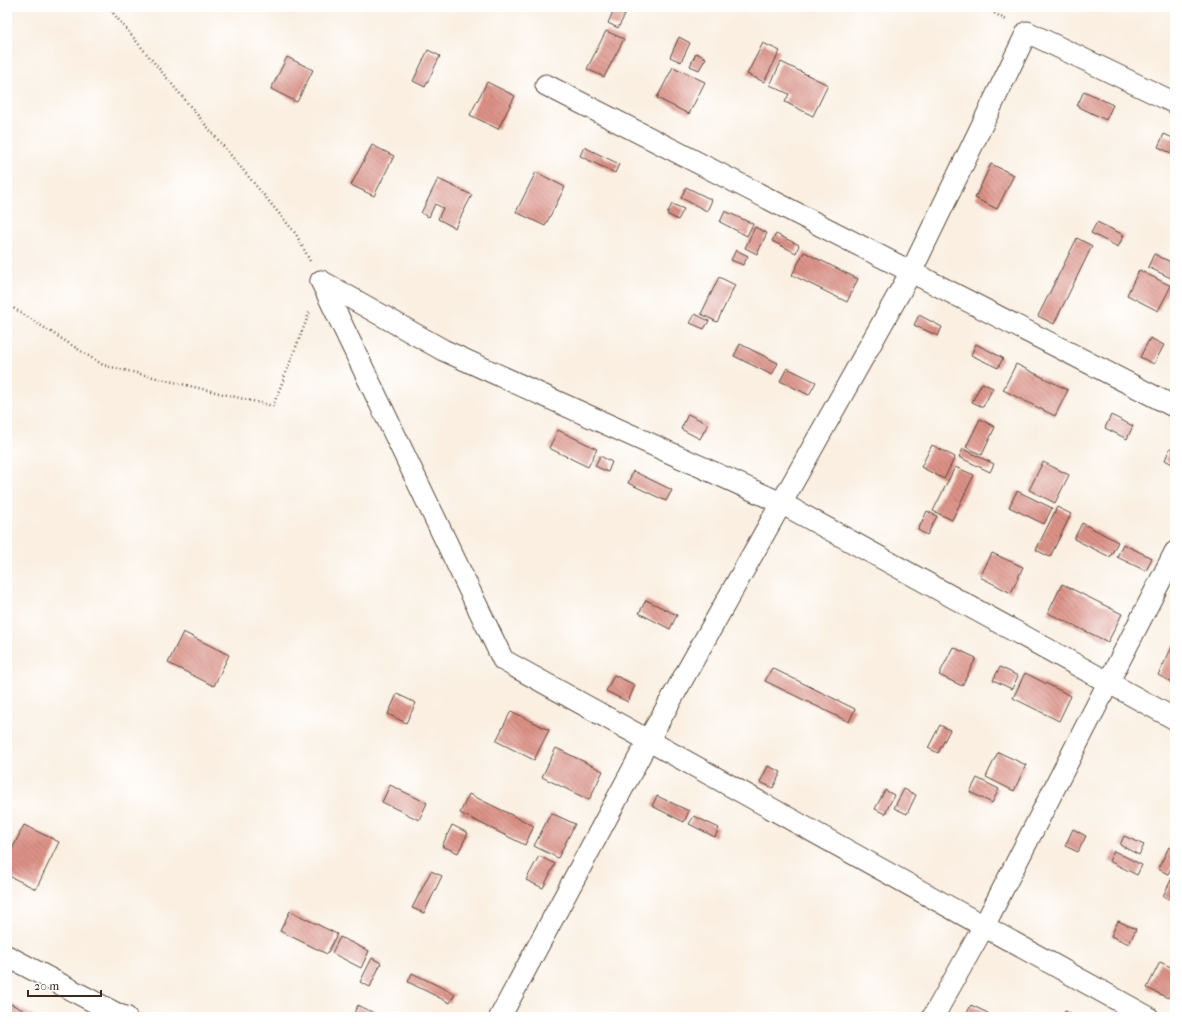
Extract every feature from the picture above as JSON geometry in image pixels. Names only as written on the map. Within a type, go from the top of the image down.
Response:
[{"type":"street","points":[[500,1017],[649,739],[911,272],[1027,32],[1175,103]]},
{"type":"street","points":[[546,85],[1175,407]]},
{"type":"street","points":[[321,282],[443,350],[781,503],[1175,719]]},
{"type":"street","points":[[321,282],[503,660],[649,739],[1148,1017]]},
{"type":"street","points":[[933,1017],[984,926],[1175,552]]},
{"type":"street","points":[[7,956],[119,1015],[126,1017]]},
{"type":"path","points":[[7,304],[103,365],[272,406],[321,282],[296,234],[108,7]]},
{"type":"building","points":[[614,9],[625,15],[618,28],[608,23]]},
{"type":"building","points":[[606,31],[624,39],[604,77],[587,69]]},
{"type":"building","points":[[679,37],[690,43],[681,62],[670,57]]},
{"type":"building","points":[[763,43],[780,51],[764,82],[747,74]]},
{"type":"building","points":[[428,50],[440,56],[425,87],[413,81]]},
{"type":"building","points":[[696,53],[706,58],[699,70],[690,66]]},
{"type":"building","points":[[287,57],[313,70],[297,102],[271,89]]},
{"type":"building","points":[[781,62],[828,85],[813,116],[785,102],[789,94],[770,85]]},
{"type":"building","points":[[673,67],[705,82],[689,114],[657,98]]},
{"type":"building","points":[[487,82],[515,96],[498,129],[470,115]]},
{"type":"building","points":[[1084,91],[1113,105],[1106,120],[1077,106]]},
{"type":"building","points":[[1164,134],[1175,139],[1175,155],[1158,147]]},
{"type":"building","points":[[372,145],[394,156],[374,196],[351,185]]},
{"type":"building","points":[[584,147],[619,164],[615,173],[580,156]]},
{"type":"building","points":[[991,164],[1014,175],[997,209],[975,198]]},
{"type":"building","points":[[536,172],[565,187],[545,226],[516,212]]},
{"type":"building","points":[[438,179],[472,195],[455,228],[438,219],[443,208],[435,204],[429,217],[421,213]]},
{"type":"building","points":[[686,187],[712,200],[707,211],[681,198]]},
{"type":"building","points":[[672,204],[684,209],[678,220],[667,214]]},
{"type":"building","points":[[725,211],[753,224],[747,236],[720,222]]},
{"type":"building","points":[[1097,222],[1124,235],[1118,247],[1091,233]]},
{"type":"building","points":[[755,227],[767,233],[757,254],[745,248]]},
{"type":"building","points":[[776,234],[799,245],[796,253],[772,241]]},
{"type":"building","points":[[1077,238],[1092,246],[1054,324],[1038,316]]},
{"type":"building","points":[[736,250],[748,256],[743,265],[731,260]]},
{"type":"building","points":[[804,252],[858,279],[847,302],[792,275]]},
{"type":"building","points":[[1154,254],[1175,264],[1175,280],[1148,267]]},
{"type":"building","points":[[1139,270],[1171,286],[1158,311],[1127,295]]},
{"type":"building","points":[[719,277],[735,285],[717,322],[701,314]]},
{"type":"building","points":[[695,314],[709,321],[704,329],[690,323]]},
{"type":"building","points":[[919,315],[942,327],[938,336],[914,325]]},
{"type":"building","points":[[1150,338],[1164,345],[1154,364],[1140,357]]},
{"type":"building","points":[[740,344],[778,363],[772,375],[734,356]]},
{"type":"building","points":[[976,344],[1003,358],[998,368],[971,355]]},
{"type":"building","points":[[1016,364],[1068,390],[1055,416],[1003,390]]},
{"type":"building","points":[[787,368],[816,382],[809,395],[780,381]]},
{"type":"building","points":[[982,383],[993,388],[983,407],[972,402]]},
{"type":"building","points":[[688,414],[708,424],[700,439],[681,429]]},
{"type":"building","points":[[1111,415],[1133,426],[1127,439],[1105,428]]},
{"type":"building","points":[[980,419],[995,427],[982,455],[966,447]]},
{"type":"building","points":[[558,430],[597,449],[588,467],[549,448]]},
{"type":"building","points":[[932,445],[955,457],[944,479],[921,467]]},
{"type":"building","points":[[1170,448],[1175,450],[1175,473],[1171,471],[1174,465],[1165,460]]},
{"type":"building","points":[[963,449],[994,464],[990,472],[959,457]]},
{"type":"building","points":[[600,456],[612,462],[608,472],[595,466]]},
{"type":"building","points":[[1043,462],[1069,475],[1055,503],[1029,490]]},
{"type":"building","points":[[955,467],[974,475],[952,520],[933,511]]},
{"type":"building","points":[[633,471],[672,490],[666,501],[628,483]]},
{"type":"building","points":[[1017,491],[1052,508],[1044,524],[1009,507]]},
{"type":"building","points":[[1057,507],[1071,514],[1050,557],[1036,550]]},
{"type":"building","points":[[927,511],[937,516],[927,535],[918,530]]},
{"type":"building","points":[[1082,523],[1118,542],[1110,557],[1074,539]]},
{"type":"building","points":[[1123,544],[1152,558],[1146,571],[1117,557]]},
{"type":"building","points":[[992,553],[1023,567],[1011,593],[980,577]]},
{"type":"building","points":[[1062,584],[1122,614],[1108,642],[1048,613]]},
{"type":"building","points":[[646,600],[677,615],[670,629],[639,613]]},
{"type":"building","points":[[183,632],[229,655],[214,686],[168,663]]},
{"type":"building","points":[[1173,645],[1175,646],[1175,684],[1158,675]]},
{"type":"building","points":[[953,647],[976,658],[962,686],[939,675]]},
{"type":"building","points":[[1000,667],[1018,676],[1012,689],[993,680]]},
{"type":"building","points":[[772,668],[855,709],[849,722],[765,681]]},
{"type":"building","points":[[1025,673],[1071,696],[1059,721],[1013,698]]},
{"type":"building","points":[[614,675],[635,685],[628,702],[606,691]]},
{"type":"building","points":[[397,694],[416,703],[406,723],[388,714]]},
{"type":"building","points":[[511,711],[549,730],[534,760],[496,741]]},
{"type":"building","points":[[940,725],[950,730],[938,753],[928,748]]},
{"type":"building","points":[[556,748],[603,771],[589,800],[542,777]]},
{"type":"building","points":[[998,752],[1026,765],[1014,791],[986,777]]},
{"type":"building","points":[[768,766],[781,772],[773,788],[760,782]]},
{"type":"building","points":[[977,778],[999,789],[992,803],[970,792]]},
{"type":"building","points":[[390,785],[427,803],[419,820],[382,802]]},
{"type":"building","points":[[904,789],[916,795],[907,814],[894,808]]},
{"type":"building","points":[[885,790],[894,795],[885,814],[875,809]]},
{"type":"building","points":[[469,794],[534,826],[525,845],[460,813]]},
{"type":"building","points":[[657,796],[689,811],[684,822],[652,806]]},
{"type":"building","points":[[551,813],[575,824],[558,858],[534,846]]},
{"type":"building","points":[[694,816],[719,828],[715,837],[689,824]]},
{"type":"building","points":[[24,825],[59,842],[36,889],[7,875],[7,859]]},
{"type":"building","points":[[452,825],[468,833],[458,853],[442,846]]},
{"type":"building","points":[[1073,829],[1086,836],[1078,852],[1065,846]]},
{"type":"building","points":[[1124,836],[1144,845],[1139,855],[1120,845]]},
{"type":"building","points":[[1169,847],[1175,850],[1175,860],[1168,874],[1158,869]]},
{"type":"building","points":[[1114,851],[1142,865],[1137,875],[1109,861]]},
{"type":"building","points":[[539,856],[555,864],[543,888],[526,880]]},
{"type":"building","points":[[431,871],[442,876],[424,913],[412,908]]},
{"type":"building","points":[[1172,878],[1175,879],[1175,902],[1163,896]]},
{"type":"building","points":[[290,911],[337,934],[327,954],[280,931]]},
{"type":"building","points":[[1118,921],[1136,929],[1129,944],[1111,936]]},
{"type":"building","points":[[340,937],[369,951],[361,968],[332,953]]},
{"type":"building","points":[[372,958],[381,963],[370,987],[360,982]]},
{"type":"building","points":[[1160,962],[1175,969],[1175,984],[1168,998],[1147,988]]},
{"type":"building","points":[[412,973],[455,994],[450,1003],[408,982]]},
{"type":"building","points":[[7,1002],[37,1017],[7,1017]]},
{"type":"building","points":[[358,1005],[378,1015],[377,1017],[352,1017]]},
{"type":"building","points":[[971,1005],[988,1013],[986,1017],[965,1017]]},
{"type":"building","points":[[1065,1011],[1077,1017],[1062,1017]]}]
